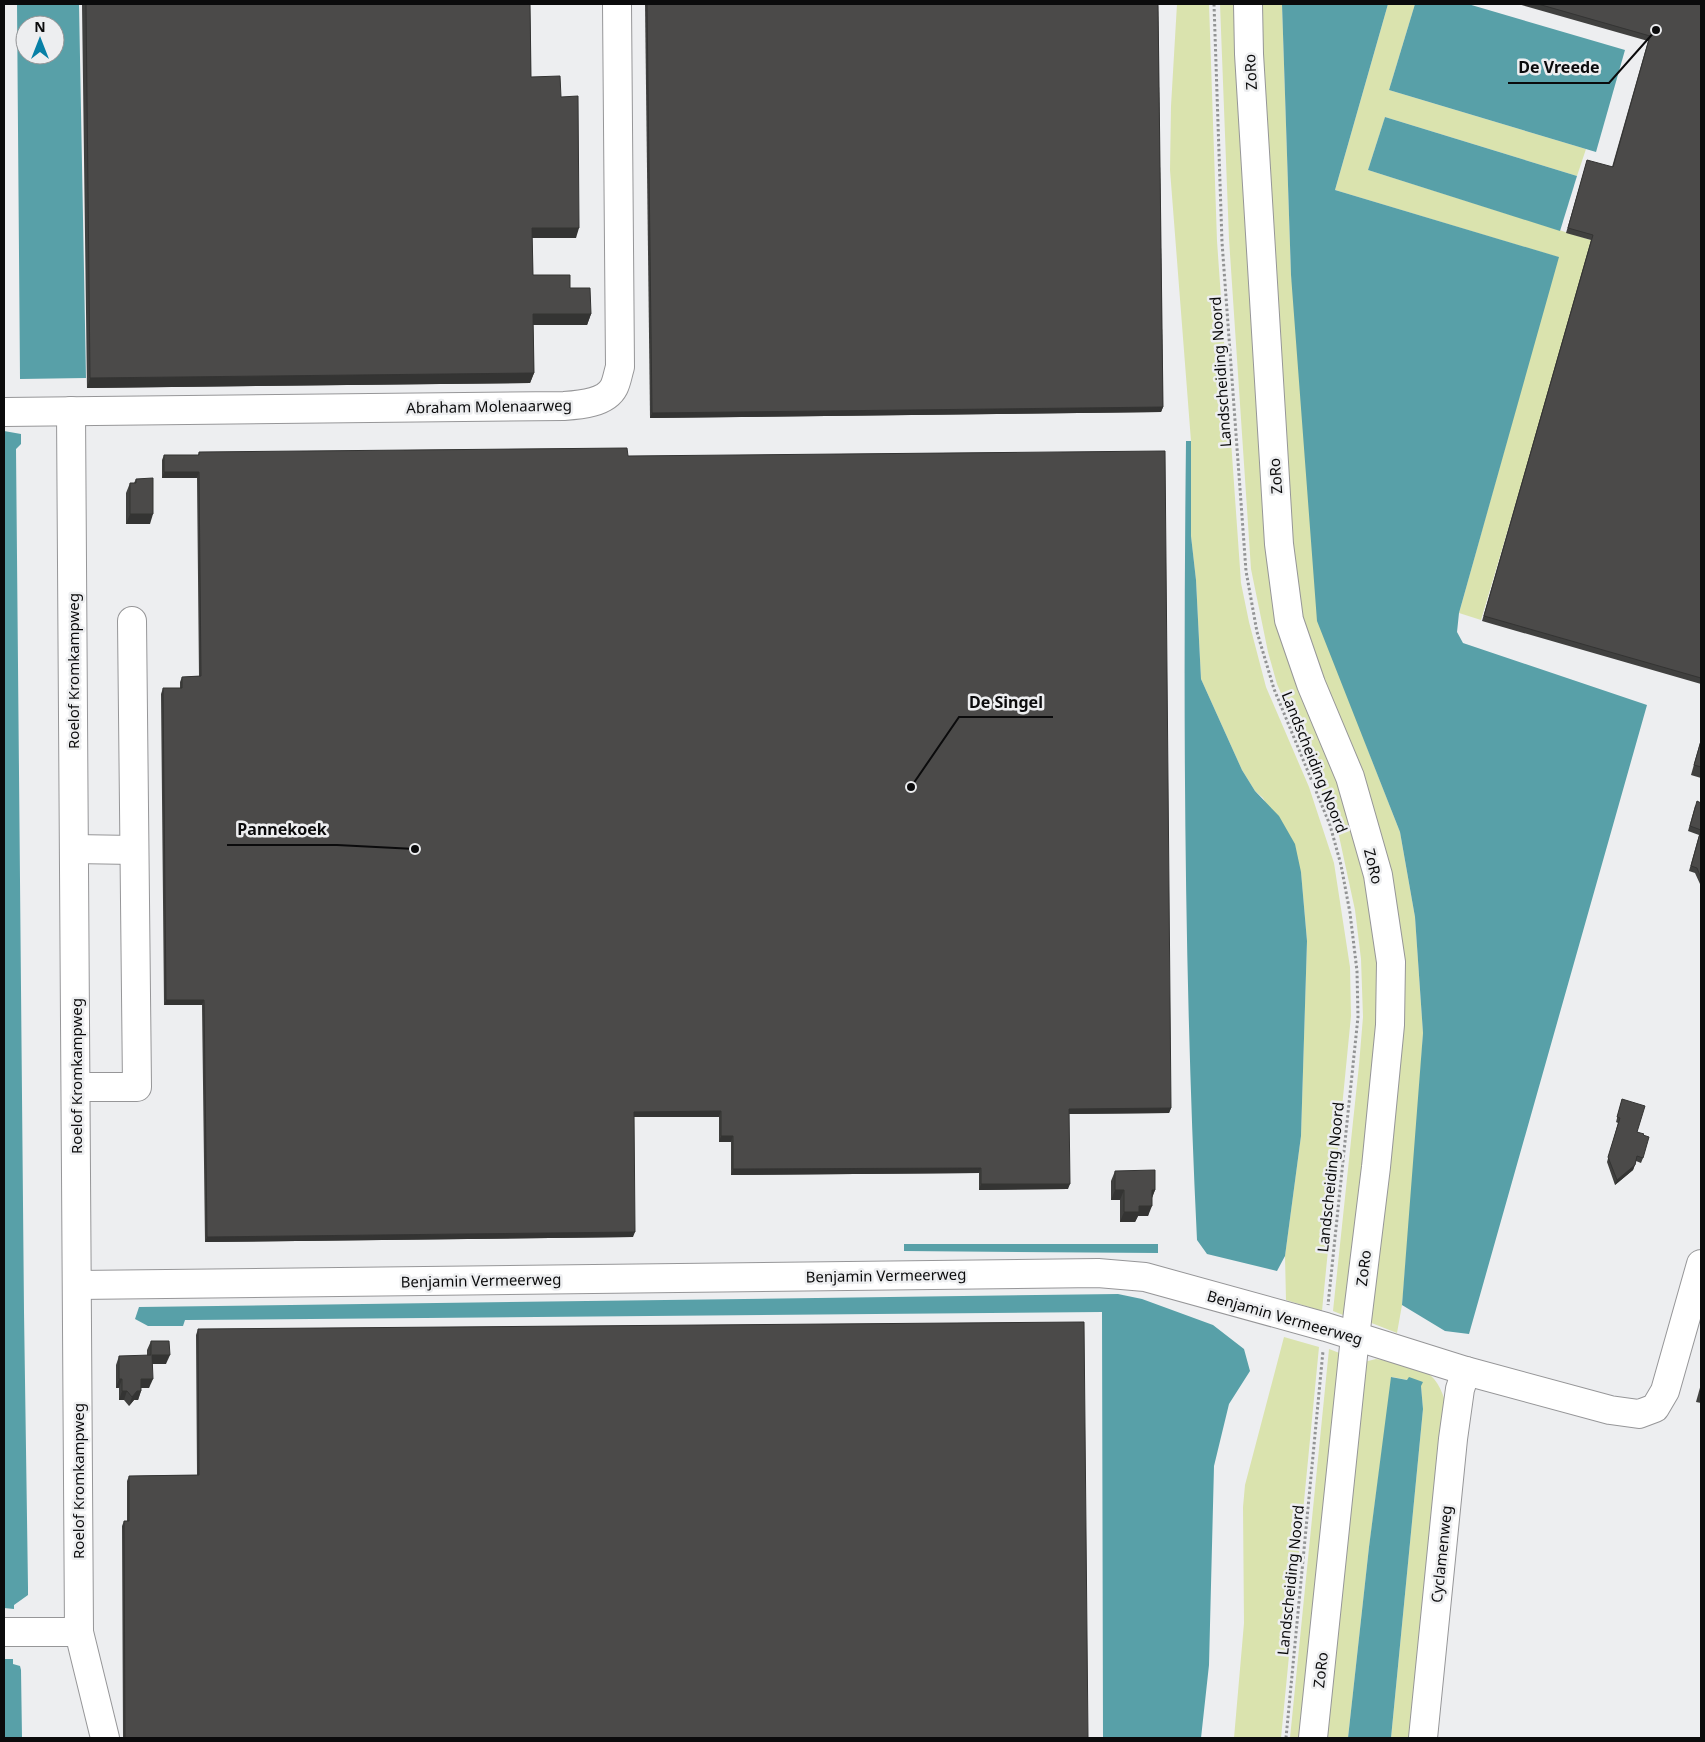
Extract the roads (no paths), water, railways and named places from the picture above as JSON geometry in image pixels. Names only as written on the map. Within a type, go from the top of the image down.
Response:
[{"type":"street","name":"Abraham Molenaarweg","points":[[4,412],[564,406],[582,405],[600,399],[614,388],[620,367],[617,4]]},
{"type":"street","name":"ZoRo","points":[[1248,4],[1249,54],[1279,535],[1289,620],[1311,684],[1350,777],[1378,875],[1391,962],[1390,1025],[1382,1111],[1355,1337],[1313,1738]]},
{"type":"street","name":"Roelof Kromkampweg","points":[[71,411],[79,1632],[105,1738]]},
{"type":"street","points":[[76,1087],[137,1087],[132,621]]},
{"type":"street","points":[[74,849],[134,850]]},
{"type":"street","name":"Benjamin Vermeerweg","points":[[77,1285],[1098,1273],[1145,1276],[1326,1327],[1466,1372],[1610,1410],[1639,1414],[1655,1408],[1665,1391],[1701,1264]]},
{"type":"street","name":"Cyclamenweg","points":[[1423,1738],[1453,1439],[1460,1389],[1466,1372]]},
{"type":"street","points":[[4,1632],[79,1632]]},
{"type":"water","points":[[17,4],[79,4],[86,378],[20,379],[17,65],[65,65],[65,15],[17,15]]},
{"type":"water","points":[[1282,4],[1388,4],[1335,190],[1559,257],[1459,613],[1457,632],[1463,643],[1647,705],[1469,1334],[1445,1331],[1402,1305],[1423,1033],[1415,917],[1400,832],[1317,621],[1291,275]]},
{"type":"water","points":[[1415,4],[1468,4],[1625,50],[1596,152],[1389,90]]},
{"type":"water","points":[[1385,117],[1577,176],[1560,231],[1368,170]]},
{"type":"water","points":[[4,431],[21,434],[21,444],[16,449],[28,1595],[14,1605],[14,1609],[4,1608]]},
{"type":"water","points":[[1186,441],[1191,441],[1191,536],[1196,580],[1201,679],[1242,770],[1255,791],[1279,816],[1295,844],[1301,872],[1307,941],[1301,1136],[1285,1256],[1277,1271],[1207,1254],[1197,1240],[1187,940]]},
{"type":"water","points":[[904,1244],[1158,1244],[1158,1253],[904,1251]]},
{"type":"water","points":[[1118,1294],[1142,1299],[1213,1325],[1244,1349],[1250,1371],[1229,1404],[1214,1466],[1209,1665],[1201,1738],[1103,1738],[1102,1312],[185,1320],[183,1326],[148,1326],[135,1319],[139,1307]]},
{"type":"water","points":[[1391,1377],[1407,1380],[1409,1377],[1423,1382],[1421,1386],[1423,1409],[1391,1738],[1348,1738],[1369,1547]]},
{"type":"water","points":[[4,1659],[13,1659],[13,1664],[20,1666],[21,1670],[22,1738],[4,1738]]},
{"type":"place","name":"De Vreede","points":[[1656,30]]},
{"type":"place","name":"De Singel","points":[[911,787]]},
{"type":"place","name":"Pannekoek","points":[[415,849]]}]
